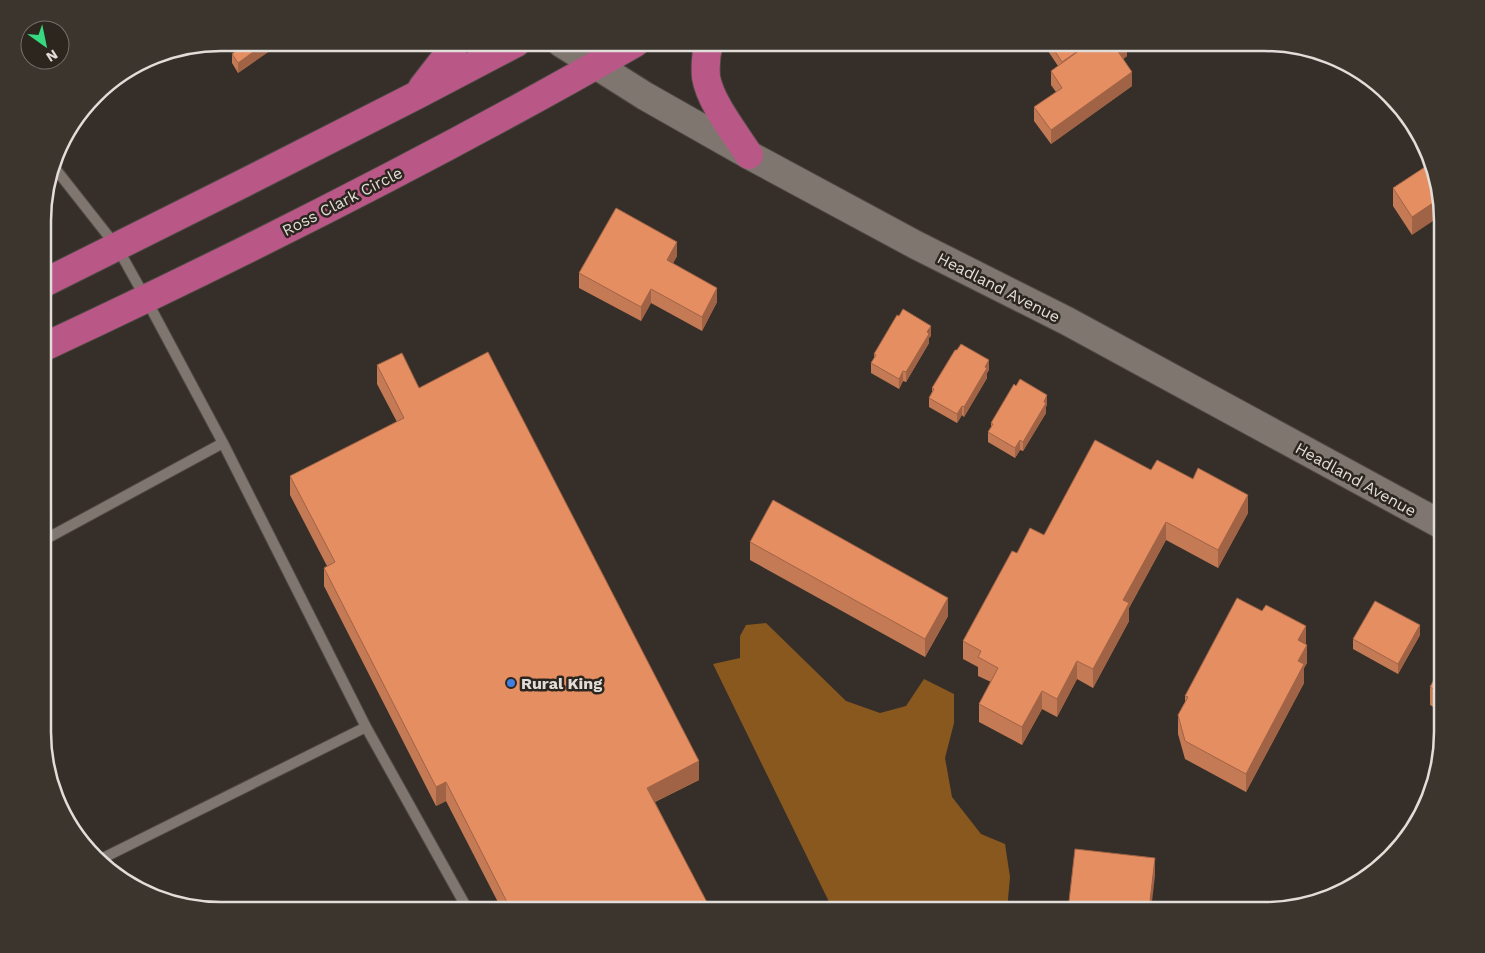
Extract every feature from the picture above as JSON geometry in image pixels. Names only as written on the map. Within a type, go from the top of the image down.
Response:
[{"type":"highway","points":[[417,95],[451,51]]},
{"type":"highway","points":[[51,279],[417,95],[499,51]]},
{"type":"highway","name":"Ross Clark Circle","points":[[51,344],[146,300],[279,234],[394,174],[620,51]]},
{"type":"highway","points":[[706,51],[706,78],[712,97],[748,155]]},
{"type":"main road","name":"Headland Avenue","points":[[574,51],[645,96],[748,155],[916,245],[1067,321],[1433,520]]},
{"type":"lane","points":[[58,173],[117,247],[223,443],[366,727],[463,902]]},
{"type":"lane","points":[[51,536],[223,443]]},
{"type":"lane","points":[[106,856],[366,727]]},
{"type":"shaded area","points":[[766,623],[846,701],[880,713],[906,706],[924,679],[954,694],[954,723],[945,758],[952,797],[981,834],[1005,844],[1010,877],[1008,901],[829,901],[713,664],[740,658],[740,636],[746,625]]},
{"type":"building","points":[[236,51],[255,51],[238,63],[232,54]]},
{"type":"building","points":[[1055,51],[1078,51],[1062,62]]},
{"type":"building","points":[[1079,51],[1118,51],[1132,72],[1051,130],[1034,107],[1062,88],[1051,71]]},
{"type":"building","points":[[1425,167],[1432,204],[1412,217],[1393,188]]},
{"type":"building","points":[[616,208],[677,242],[667,260],[717,288],[702,317],[651,289],[641,307],[579,273]]},
{"type":"building","points":[[903,309],[931,326],[927,332],[929,334],[906,372],[903,371],[899,379],[871,363],[876,355],[874,354],[897,315],[899,316]]},
{"type":"building","points":[[961,344],[989,360],[985,367],[987,368],[964,407],[962,406],[957,414],[929,398],[934,389],[932,388],[955,350]]},
{"type":"building","name":"Rural King","points":[[488,352],[699,761],[647,788],[707,902],[507,902],[446,782],[436,787],[324,568],[335,562],[290,476],[404,418],[377,365],[402,353],[419,388]]},
{"type":"building","points":[[1020,379],[1047,395],[1044,402],[1046,403],[1023,442],[1020,440],[1015,448],[988,432],[993,424],[991,423],[1014,384],[1016,386]]},
{"type":"building","points":[[1095,440],[1151,470],[1157,460],[1193,479],[1198,468],[1248,495],[1218,550],[1166,522],[1123,600],[1129,603],[1093,669],[1077,661],[1057,699],[1042,691],[1022,727],[979,704],[998,668],[978,657],[981,651],[963,641],[1012,551],[1017,553],[1030,528],[1044,535]]},
{"type":"building","points":[[773,500],[948,598],[925,639],[750,542]]},
{"type":"building","points":[[1237,598],[1262,611],[1266,605],[1306,626],[1298,640],[1307,645],[1298,661],[1304,664],[1246,774],[1185,741],[1178,715],[1188,697],[1185,696]]},
{"type":"building","points":[[1375,601],[1420,625],[1398,664],[1353,639]]},
{"type":"building","points":[[1075,849],[1155,858],[1150,901],[1069,901]]},
{"type":"place","name":"Rural King","points":[[511,683]]}]
